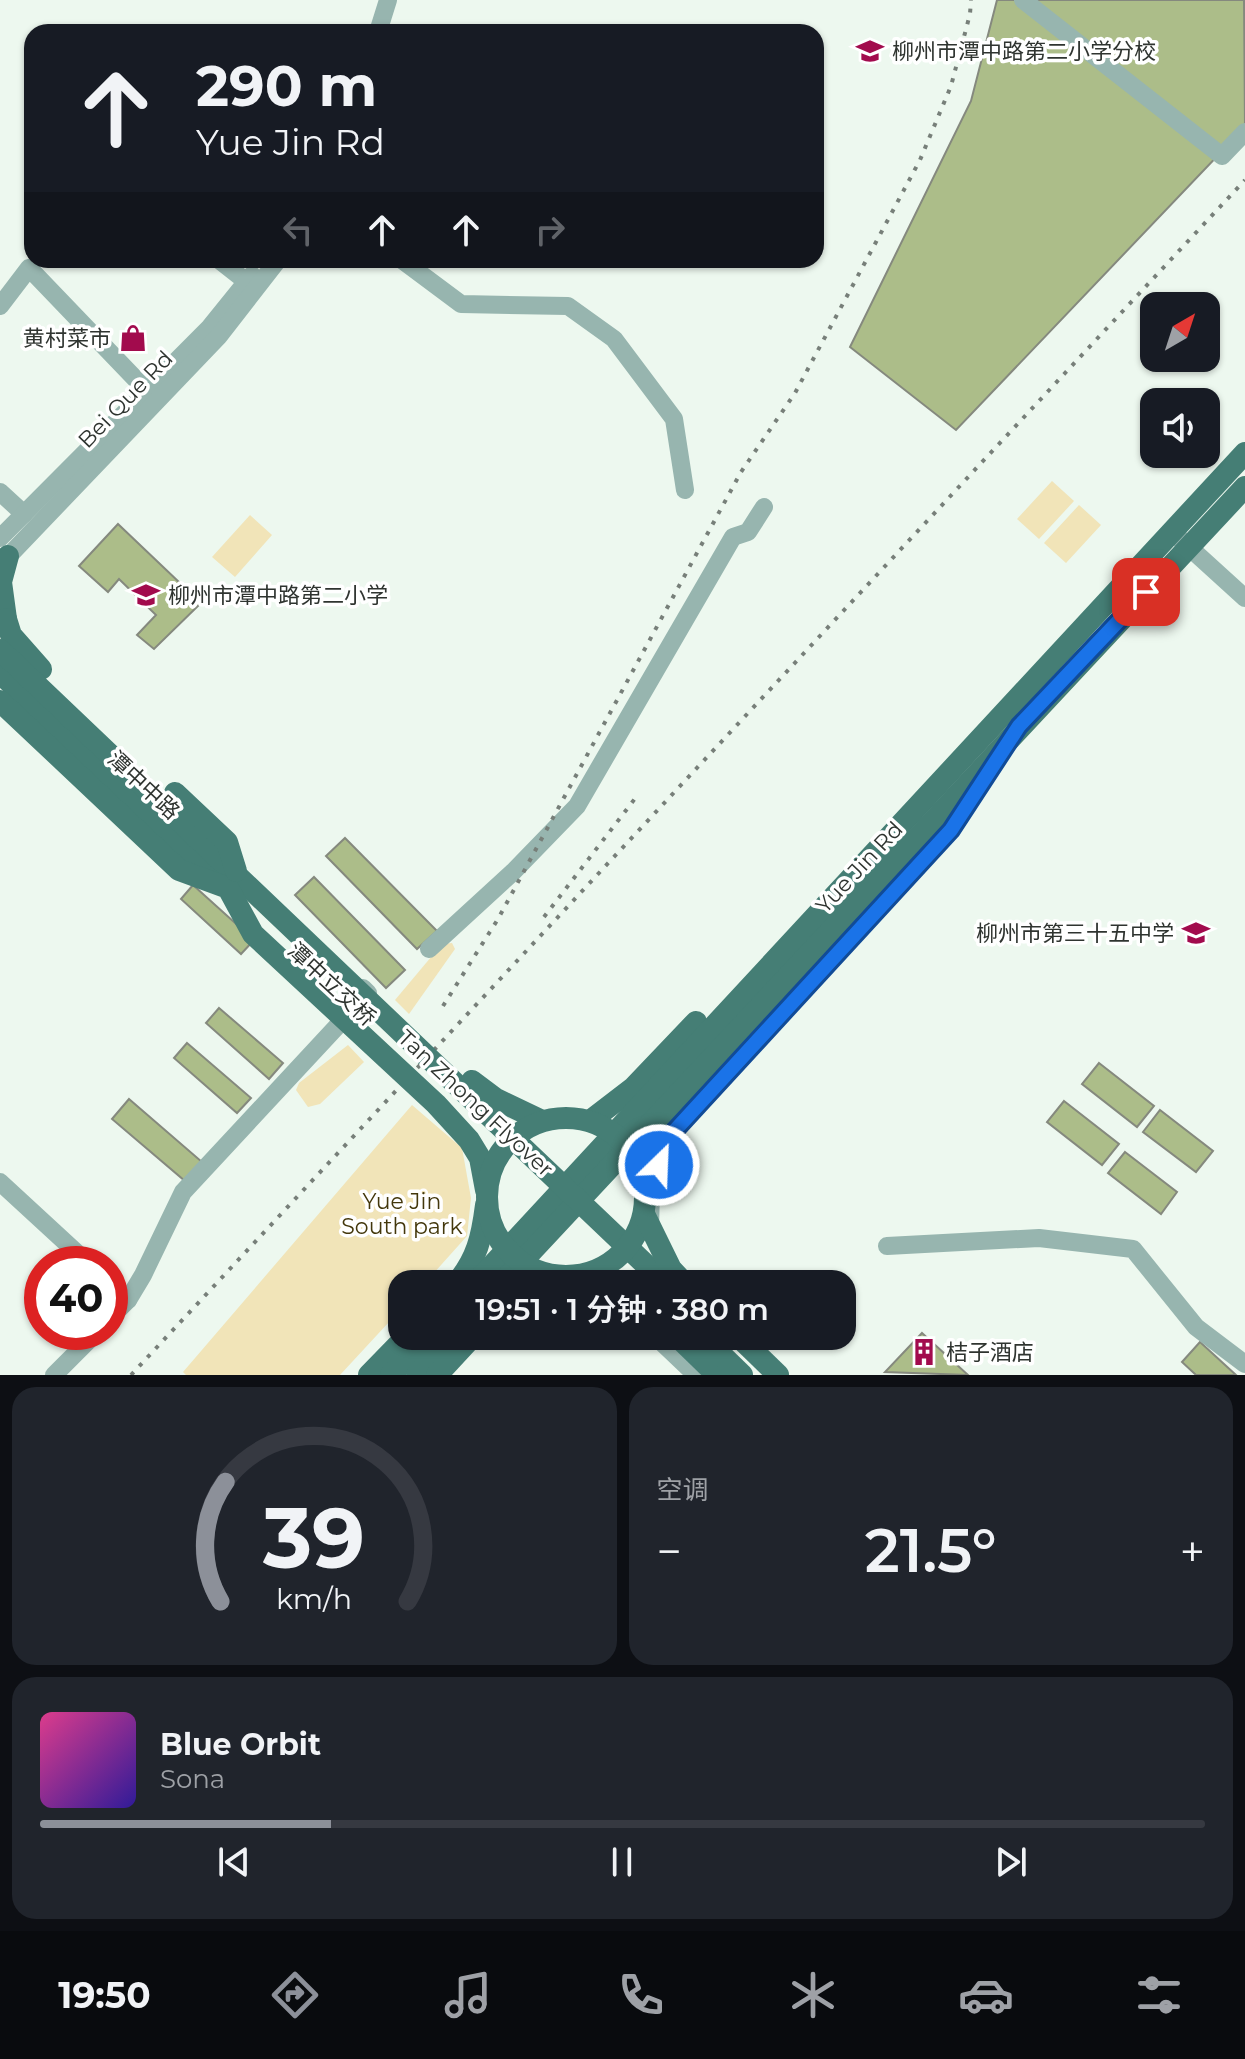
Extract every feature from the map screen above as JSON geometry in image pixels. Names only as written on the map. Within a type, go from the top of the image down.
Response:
[{"type":"main road","name":"Yue Jin Rd","points":[[514,1270],[1011,718],[1172,532],[1245,453]]},
{"type":"main road","name":"Yue Jin Rd","points":[[488,1270],[1011,718],[1189,548],[1245,487]]},
{"type":"main road","points":[[3,553],[3,630],[11,635],[27,657],[227,842],[233,882],[253,934],[436,1104],[469,1140],[480,1158],[495,1233],[512,1256],[534,1270]]},
{"type":"main road","name":"潭中中路","points":[[0,650],[233,882]]},
{"type":"main road","name":"潭中中路","points":[[0,673],[233,882],[285,923]]},
{"type":"main road","points":[[0,701],[179,870],[274,894],[481,1089],[542,1121],[590,1121],[623,1142],[643,1177]]},
{"type":"main road","points":[[590,1121],[633,1088],[922,779],[1011,718]]},
{"type":"main road","points":[[597,1270],[622,1254],[640,1228],[644,1214],[643,1177],[666,1127],[792,996],[960,811],[1011,718]]},
{"type":"main road","name":"潭中立交桥","points":[[233,882],[635,1270]]},
{"type":"main road","name":"Tan Zhong Flyover","points":[[285,923],[651,1270]]},
{"type":"main road","points":[[468,1270],[480,1247],[486,1197],[495,1160],[515,1136],[542,1121]]},
{"type":"main road","points":[[644,1214],[672,1270]]},
{"type":"main road","points":[[369,1375],[393,1350]]},
{"type":"main road","points":[[391,1375],[414,1350]]},
{"type":"main road","points":[[417,1375],[440,1350]]},
{"type":"main road","points":[[437,1375],[460,1350]]},
{"type":"main road","points":[[691,1350],[717,1375]]},
{"type":"main road","points":[[716,1350],[742,1375]]},
{"type":"main road","points":[[734,1350],[760,1375]]},
{"type":"main road","points":[[752,1350],[778,1375]]},
{"type":"street","points":[[380,24],[388,0]]},
{"type":"street","points":[[392,24],[400,0]]},
{"type":"street","points":[[1023,0],[1222,156],[1245,132]]},
{"type":"street","points":[[0,306],[29,268],[147,391]]},
{"type":"street","points":[[229,268],[247,282]]},
{"type":"street","name":"Bei Que Rd","points":[[3,553],[24,514],[147,391],[257,268]]},
{"type":"street","name":"Bei Que Rd","points":[[3,553],[219,336],[272,268]]},
{"type":"street","points":[[413,268],[461,304],[568,306],[614,339],[674,419],[685,490]]},
{"type":"street","points":[[0,492],[24,514]]},
{"type":"street","points":[[429,949],[513,872],[577,806],[733,537],[748,532],[764,507]]},
{"type":"street","points":[[1172,532],[1245,598]]},
{"type":"street","points":[[3,630],[368,993],[183,1192],[128,1300]]},
{"type":"street","points":[[0,690],[349,1013]]},
{"type":"street","points":[[665,1270],[649,1240],[651,1192],[667,1139],[951,830],[1011,718]]},
{"type":"street","points":[[242,914],[264,892]]},
{"type":"street","points":[[0,1182],[69,1246]]},
{"type":"street","points":[[887,1246],[1039,1238],[1133,1249],[1196,1327],[1245,1364]]},
{"type":"street","points":[[54,1375],[79,1350]]},
{"type":"street","points":[[447,1375],[470,1350]]},
{"type":"street","points":[[670,1350],[696,1375]]},
{"type":"street","points":[[743,1350],[769,1375]]},
{"type":"green space","points":[[1052,481],[1074,501],[1039,539],[1017,519]]},
{"type":"green space","points":[[1079,505],[1101,525],[1066,563],[1044,543]]},
{"type":"green space","points":[[250,515],[272,535],[235,577],[212,557]]},
{"type":"green space","points":[[452,943],[455,949],[409,1014],[395,1000],[442,944]]},
{"type":"green space","points":[[348,1045],[364,1062],[320,1104],[308,1107],[296,1090],[299,1083]]},
{"type":"green space","name":"Yue Jin South park","points":[[412,1105],[462,1148],[471,1198],[467,1236],[437,1270],[388,1270],[388,1323],[340,1375],[186,1375],[183,1372]]},
{"type":"building","points":[[997,0],[1244,0],[1245,127],[956,430],[850,347],[971,101]]},
{"type":"building","points":[[118,524],[201,603],[154,649],[137,635],[156,615],[119,579],[108,592],[79,566]]},
{"type":"building","points":[[345,838],[437,931],[417,949],[326,856]]},
{"type":"building","points":[[314,877],[405,970],[386,988],[295,895]]},
{"type":"building","points":[[193,885],[254,940],[241,954],[181,899]]},
{"type":"building","points":[[219,1008],[283,1063],[269,1079],[206,1023]]},
{"type":"building","points":[[187,1043],[251,1098],[237,1113],[174,1058]]},
{"type":"building","points":[[1099,1063],[1154,1106],[1137,1127],[1082,1084]]},
{"type":"building","points":[[129,1099],[202,1162],[185,1181],[112,1119]]},
{"type":"building","points":[[1064,1101],[1119,1144],[1102,1165],[1047,1122]]},
{"type":"building","points":[[1160,1110],[1213,1151],[1196,1172],[1143,1132]]},
{"type":"building","points":[[1125,1152],[1177,1192],[1161,1214],[1108,1173]]},
{"type":"building","name":"桔子酒店","points":[[922,1333],[968,1375],[885,1372]]},
{"type":"building","points":[[1200,1342],[1236,1375],[1196,1375],[1182,1362]]},
{"type":"railway","points":[[443,1006],[498,919],[741,472],[795,393],[920,160],[951,86],[971,0]]},
{"type":"railway","points":[[131,1375],[1245,180]]},
{"type":"railway","points":[[544,917],[637,796]]},
{"type":"place","name":"柳州市潭中路第二小学分校","points":[[870,51]]},
{"type":"place","name":"黄村菜市","points":[[133,338]]},
{"type":"place","name":"柳州市潭中路第二小学","points":[[146,595]]},
{"type":"place","name":"柳州市第三十五中学","points":[[1196,933]]},
{"type":"place","name":"桔子酒店","points":[[924,1352]]},
{"type":"route","points":[[659,1165],[667,1139],[951,830],[1019,726],[1146,592]]}]
